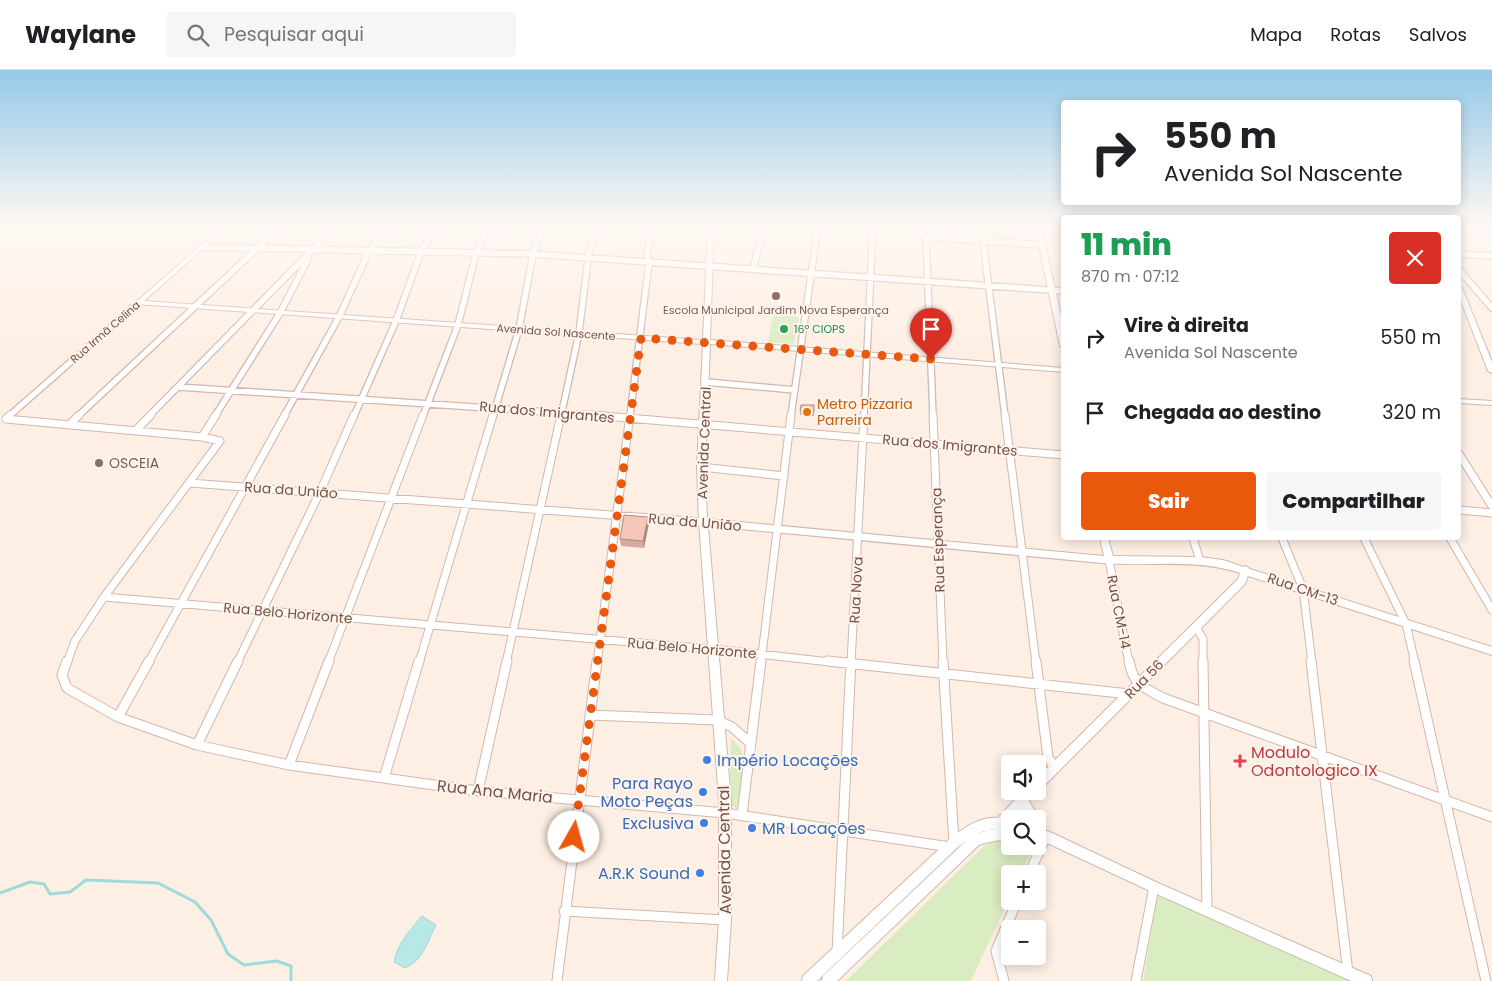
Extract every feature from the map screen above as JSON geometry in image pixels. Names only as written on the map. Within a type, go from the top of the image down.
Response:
[{"type":"street","name":"Rua Irmã Celina","points":[[69,425],[6,419],[177,269]]},
{"type":"street","points":[[69,425],[235,269]]},
{"type":"street","points":[[136,430],[295,270],[304,269]]},
{"type":"street","points":[[202,437],[280,313],[304,269]]},
{"type":"street","points":[[118,717],[339,317],[361,269]]},
{"type":"street","points":[[197,745],[320,492],[396,321],[415,269]]},
{"type":"street","points":[[288,765],[458,325],[472,269]]},
{"type":"street","points":[[384,778],[519,329],[530,269]]},
{"type":"street","points":[[478,791],[579,333],[588,269]]},
{"type":"street","points":[[557,981],[578,799],[641,338],[648,269]]},
{"type":"street","name":"Avenida Central","points":[[710,269],[701,467],[703,522],[725,813],[724,920],[721,981]]},
{"type":"street","points":[[746,269],[1061,291]]},
{"type":"street","points":[[742,815],[812,269]]},
{"type":"street","name":"Rua Nova","points":[[836,954],[844,830],[871,269]]},
{"type":"street","name":"Rua Esperança","points":[[927,269],[952,845]]},
{"type":"street","points":[[987,269],[1048,758],[1054,766]]},
{"type":"street","points":[[1047,269],[1061,332]]},
{"type":"street","points":[[1461,272],[1492,308]]},
{"type":"street","points":[[1461,293],[1492,371]]},
{"type":"street","name":"Avenida Sol Nascente","points":[[138,303],[708,342],[1061,370]]},
{"type":"street","points":[[706,382],[795,390]]},
{"type":"street","name":"Rua dos Imigrantes","points":[[179,387],[495,407],[1061,455]]},
{"type":"street","points":[[1461,401],[1492,404]]},
{"type":"street","points":[[69,425],[136,430],[202,437],[220,441],[104,597]]},
{"type":"street","points":[[1461,457],[1492,506]]},
{"type":"street","points":[[701,467],[784,476]]},
{"type":"street","name":"Rua da União","points":[[190,483],[703,522],[1109,560]]},
{"type":"street","points":[[1461,510],[1492,513]]},
{"type":"street","name":"Rua CM-14","points":[[1104,540],[1131,674],[1139,685]]},
{"type":"street","points":[[1194,540],[1200,561]]},
{"type":"street","points":[[1283,540],[1302,589],[1348,973]]},
{"type":"street","points":[[1365,540],[1406,624],[1486,981]]},
{"type":"street","points":[[1451,540],[1492,610]]},
{"type":"street","name":"Rua CM-13","points":[[1109,560],[1200,561],[1246,570],[1492,651]]},
{"type":"street","name":"Rua 56","points":[[1046,775],[1242,581],[1246,570]]},
{"type":"street","name":"Rua Belo Horizonte","points":[[104,597],[713,649],[1129,694]]},
{"type":"street","name":"Rua Ana Maria","points":[[104,597],[75,641],[62,675],[67,688],[118,717],[197,745],[288,765],[478,791],[725,813],[952,845]]},
{"type":"street","points":[[1196,627],[1203,639],[1207,910]]},
{"type":"street","points":[[1139,685],[1163,698],[1492,817]]},
{"type":"street","points":[[590,715],[717,720],[732,727],[750,743]]},
{"type":"street","points":[[1017,810],[1022,801],[1028,810]]},
{"type":"street","points":[[808,981],[952,845],[978,826],[1001,828]]},
{"type":"street","points":[[828,981],[975,841],[1001,830]]},
{"type":"street","points":[[1046,837],[1366,981]]},
{"type":"street","points":[[1136,981],[1154,887]]},
{"type":"street","points":[[1004,981],[996,951],[1013,910]]},
{"type":"street","points":[[564,911],[724,920]]},
{"type":"green space","name":"16º CIOPS","points":[[773,314],[799,317],[794,344],[768,342]]},
{"type":"green space","points":[[731,739],[738,745],[744,761],[743,780],[737,808],[730,806]]},
{"type":"green space","points":[[1000,839],[1001,855],[1030,855],[1025,865],[1001,865],[1001,910],[1004,910],[971,981],[846,981],[984,846]]},
{"type":"green space","points":[[1158,891],[1357,981],[1143,981]]},
{"type":"water","points":[[422,916],[436,925],[421,956],[405,968],[394,962],[396,955],[405,937]]},
{"type":"building","points":[[801,405],[814,405],[814,412],[800,411]]},
{"type":"building","points":[[624,515],[648,517],[643,541],[620,539]]},
{"type":"waterway","points":[[0,893],[30,882],[44,884],[50,894],[70,892],[86,880],[158,883],[195,902],[211,920],[228,954],[244,965],[277,961],[291,966],[291,981]]},
{"type":"place","name":"Escola Municipal Jardim Nova Esperança","points":[[776,296]]},
{"type":"place","name":"16º CIOPS","points":[[784,329]]},
{"type":"place","name":"Metro Pizzaria Parreira","points":[[807,412]]},
{"type":"place","name":"OSCEIA","points":[[99,463]]},
{"type":"place","name":"Império Locações","points":[[707,760]]},
{"type":"place","name":"Modulo Odontologico IX","points":[[1240,761]]},
{"type":"place","name":"Para Rayo Moto Peças","points":[[703,792]]},
{"type":"place","name":"Exclusiva","points":[[704,823]]},
{"type":"place","name":"MR Locações","points":[[752,828]]},
{"type":"place","name":"A.R.K Sound","points":[[700,873]]},
{"type":"route","points":[[574,837],[641,338],[931,359]]}]
